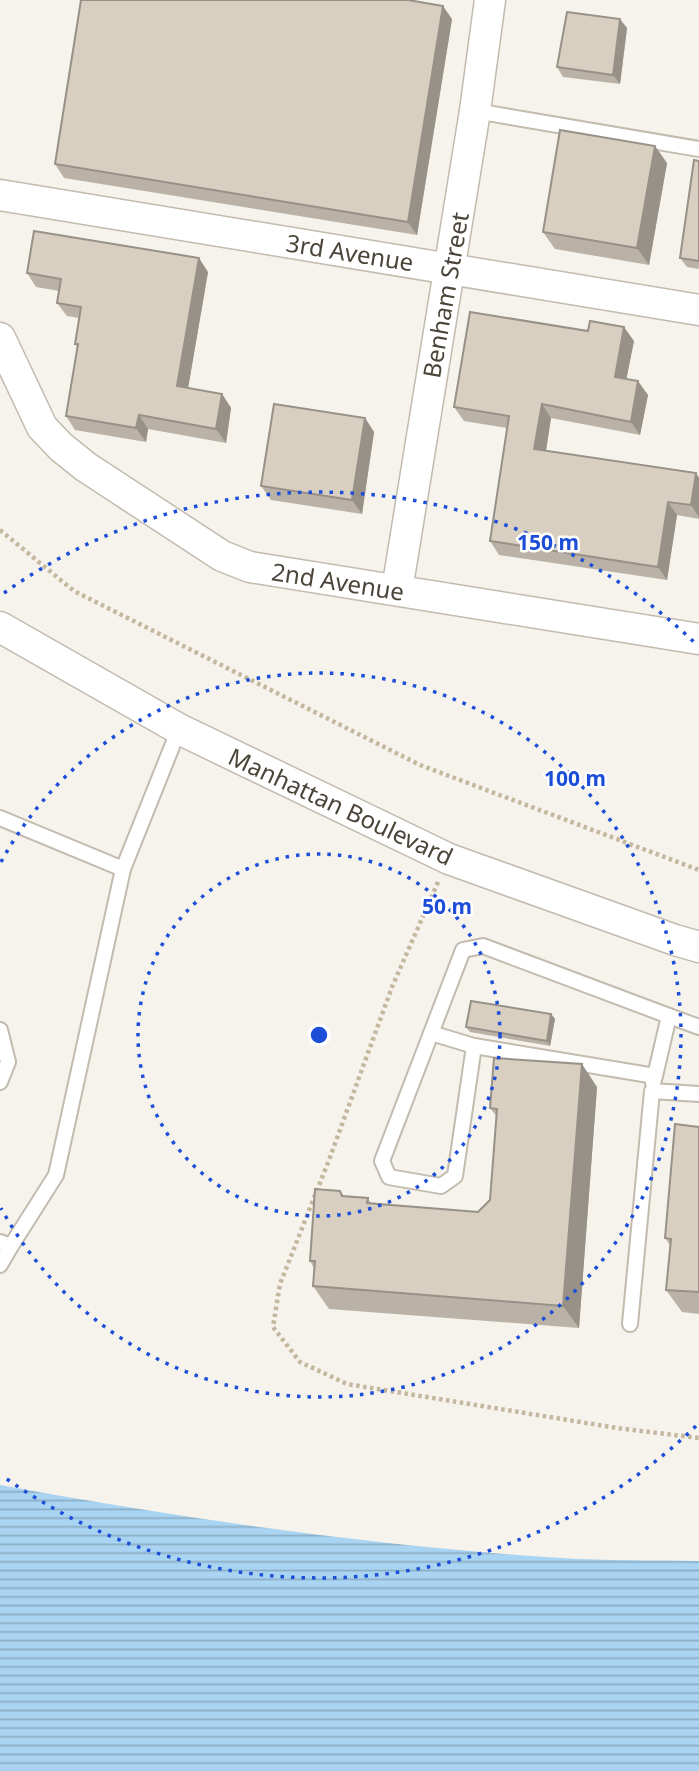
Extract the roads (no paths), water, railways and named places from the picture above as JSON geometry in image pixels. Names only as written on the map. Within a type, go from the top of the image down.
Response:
[{"type":"street","name":"Benham Street","points":[[397,590],[475,111],[490,0]]},
{"type":"street","name":"3rd Avenue","points":[[0,195],[699,310]]},
{"type":"street","name":"2nd Avenue","points":[[0,338],[42,427],[61,447],[86,467],[222,556],[250,567],[699,639]]},
{"type":"street","name":"Manhattan Boulevard","points":[[0,626],[179,729],[449,859],[699,947]]},
{"type":"lane","points":[[475,111],[699,149]]},
{"type":"lane","points":[[0,1265],[6,1244],[56,1175],[122,869],[179,729]]},
{"type":"lane","points":[[0,818],[122,869]]},
{"type":"lane","points":[[474,1046],[455,1176],[440,1186],[389,1177],[382,1161],[463,950],[483,946],[699,1027]]},
{"type":"lane","points":[[630,1324],[653,1084],[669,1016]]},
{"type":"lane","points":[[0,1030],[4,1060],[0,1082]]},
{"type":"lane","points":[[431,1033],[474,1046],[699,1094]]},
{"type":"water","points":[[0,1485],[209,1520],[350,1539],[578,1559],[699,1561],[699,1771],[0,1771]]}]
